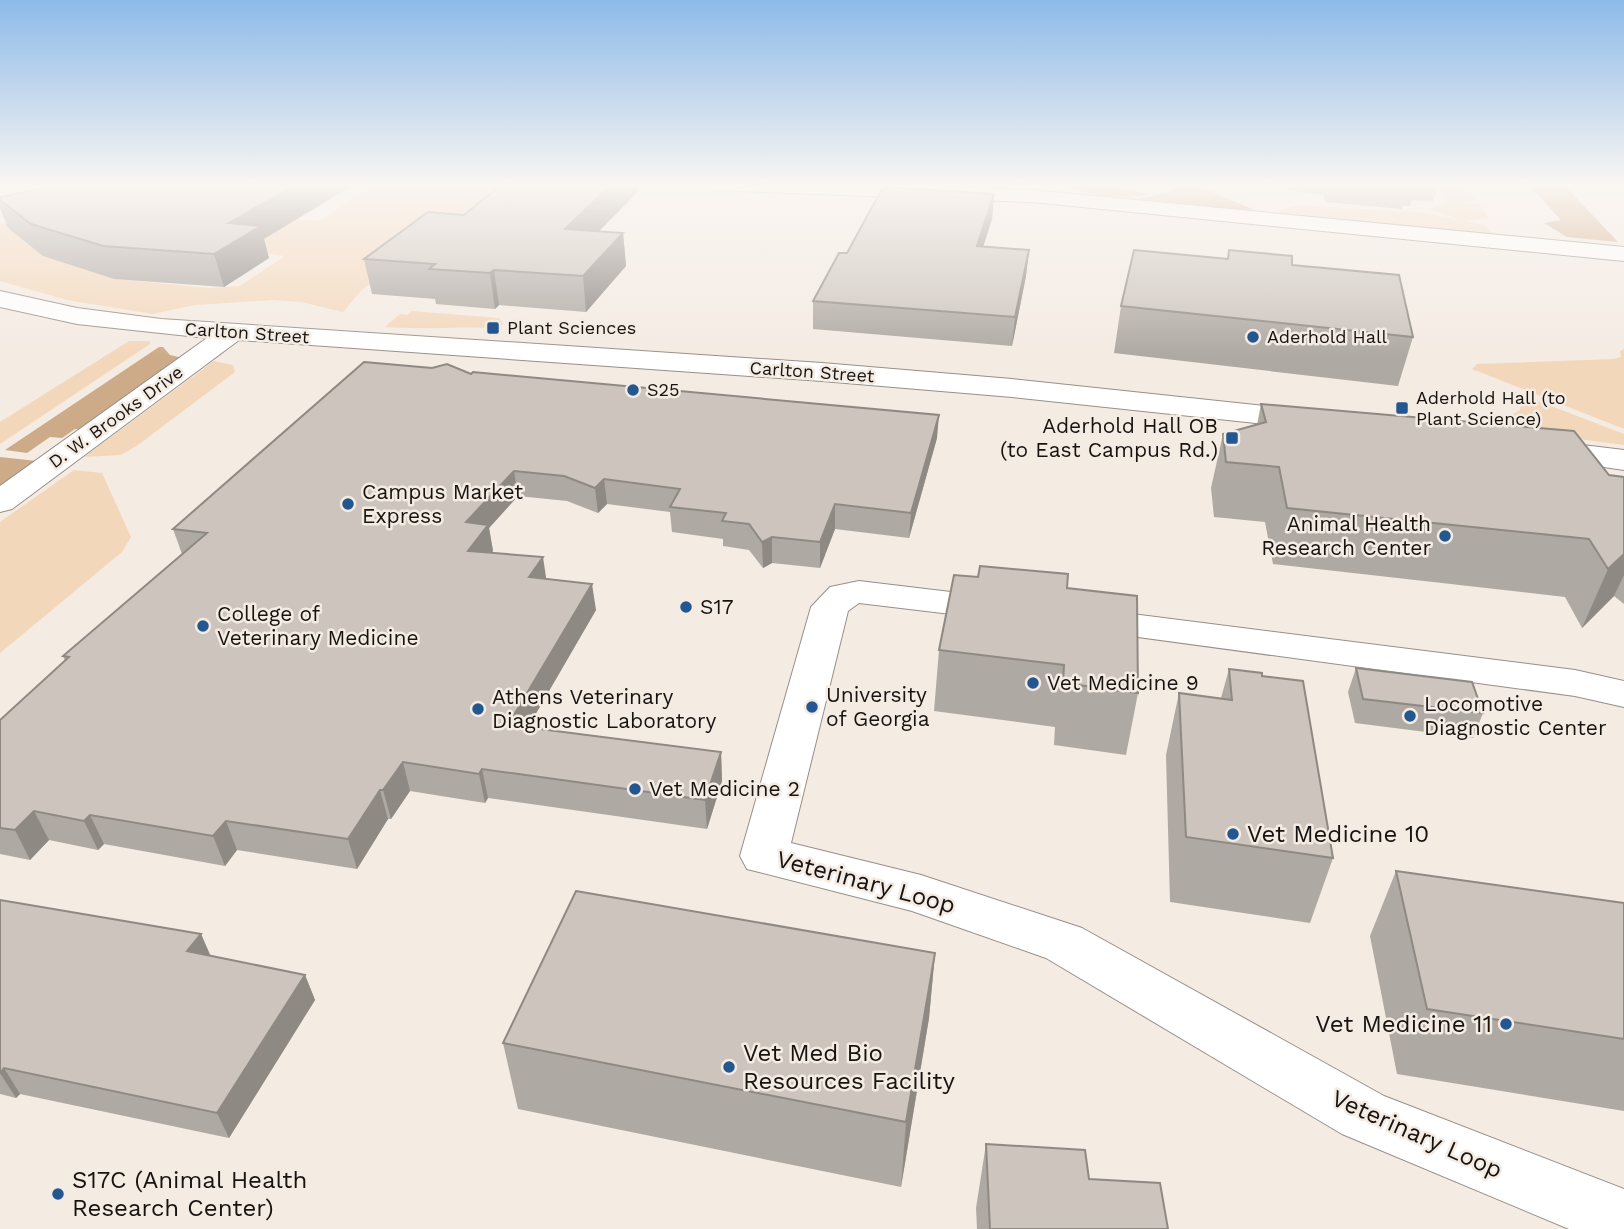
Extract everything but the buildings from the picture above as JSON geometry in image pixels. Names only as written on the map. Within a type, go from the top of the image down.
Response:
[{"type":"street","points":[[1495,241],[1624,254]]},
{"type":"street","name":"Carlton Street","points":[[0,299],[28,307],[130,324],[876,376],[1088,395],[1345,424]]},
{"type":"street","points":[[0,314],[28,307]]},
{"type":"street","name":"D. W. Brooks Drive","points":[[0,502],[232,333]]},
{"type":"street","points":[[1518,446],[1624,460]]},
{"type":"street","name":"Veterinary Loop","points":[[1624,694],[1575,683],[1042,614],[859,592],[843,595],[830,607],[764,856],[830,869],[921,894],[1064,943],[1363,1115],[1509,1176],[1624,1220]]},
{"type":"shaded area","points":[[0,241],[50,241],[43,256],[114,279],[209,288],[240,286],[285,256],[257,252],[245,241],[423,241],[361,291],[343,312],[301,302],[273,300],[195,305],[153,314],[67,300],[0,281]]},
{"type":"shaded area","points":[[412,311],[499,318],[503,324],[499,328],[385,327],[400,314],[407,315]]},
{"type":"shaded area","points":[[129,341],[150,341],[150,344],[0,444],[0,422]]},
{"type":"shaded area","points":[[159,347],[163,347],[170,355],[183,358],[84,430],[75,429],[62,438],[50,437],[27,453],[5,450]]},
{"type":"shaded area","points":[[1624,349],[1624,429],[1472,369],[1477,364],[1614,359],[1621,357],[1620,351]]},
{"type":"shaded area","points":[[214,361],[233,365],[235,372],[121,455],[84,457]]},
{"type":"shaded area","points":[[1515,392],[1624,434],[1624,445],[1534,433],[1499,422],[1520,410],[1521,404]]},
{"type":"shaded area","points":[[0,457],[37,461],[0,487]]},
{"type":"shaded area","points":[[74,470],[102,473],[131,537],[122,552],[0,653],[0,522]]},
{"type":"place","name":"Plant Sciences","points":[[493,328]]},
{"type":"place","name":"Aderhold Hall","points":[[1253,337]]},
{"type":"place","name":"S25","points":[[633,390]]},
{"type":"place","name":"Aderhold Hall (to Plant Science)","points":[[1402,408]]},
{"type":"place","name":"Aderhold Hall OB (to East Campus Rd.)","points":[[1232,438]]},
{"type":"place","name":"Campus Market Express","points":[[348,504]]},
{"type":"place","name":"Animal Health Research Center","points":[[1445,536]]},
{"type":"place","name":"S17","points":[[686,607]]},
{"type":"place","name":"College of Veterinary Medicine","points":[[203,626]]},
{"type":"place","name":"Vet Medicine 9","points":[[1033,683]]},
{"type":"place","name":"University of Georgia","points":[[812,707]]},
{"type":"place","name":"Athens Veterinary Diagnostic Laboratory","points":[[478,709]]},
{"type":"place","name":"Locomotive Diagnostic Center","points":[[1410,716]]},
{"type":"place","name":"Vet Medicine 2","points":[[635,789]]},
{"type":"place","name":"Vet Medicine 10","points":[[1233,834]]},
{"type":"place","name":"Vet Medicine 11","points":[[1506,1024]]},
{"type":"place","name":"Vet Med Bio Resources Facility","points":[[729,1067]]},
{"type":"place","name":"S17C (Animal Health Research Center)","points":[[58,1194]]}]
